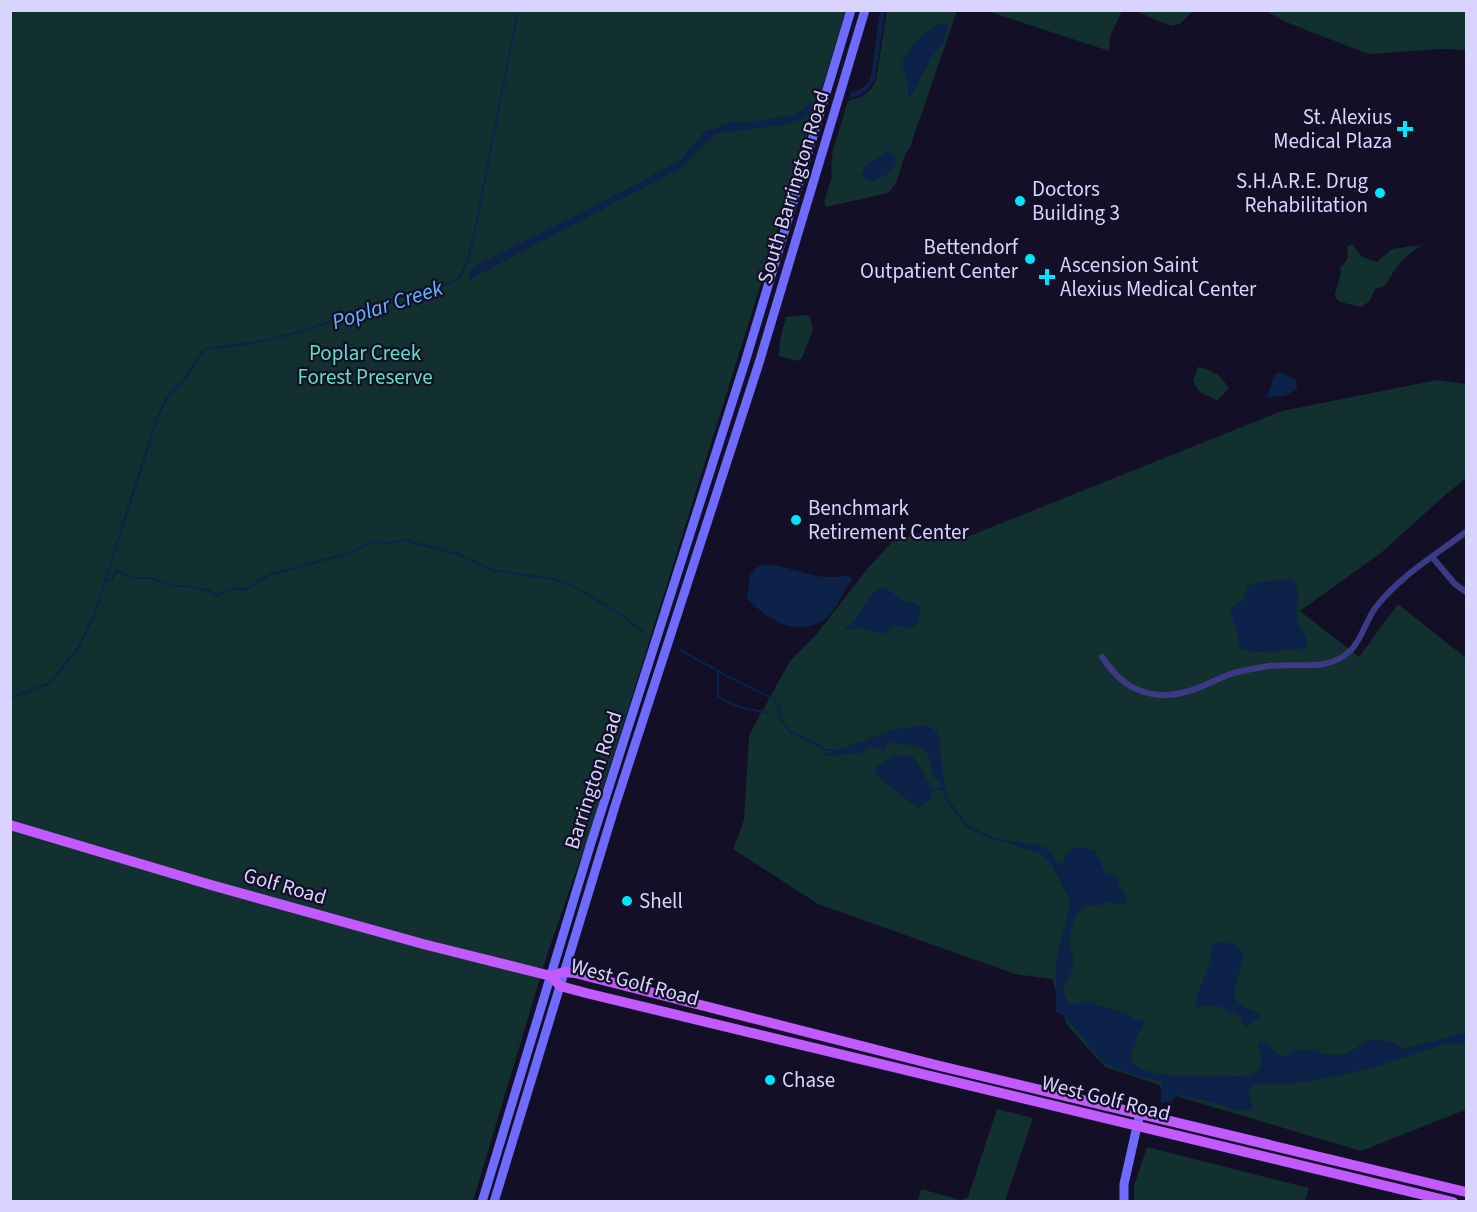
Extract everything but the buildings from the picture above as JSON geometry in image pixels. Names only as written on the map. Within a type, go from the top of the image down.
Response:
[{"type":"main road","name":"South Barrington Road","points":[[742,370],[851,10]]},
{"type":"main road","name":"South Barrington Road","points":[[755,374],[865,10]]},
{"type":"main road","name":"Barrington Road","points":[[482,1202],[590,846],[742,370]]},
{"type":"main road","name":"Barrington Road","points":[[494,1202],[615,806],[755,374]]},
{"type":"main road","name":"Golf Road","points":[[10,825],[222,888],[412,941],[551,976]]},
{"type":"main road","name":"West Golf Road","points":[[1453,1202],[560,986],[551,976],[564,972],[575,973],[936,1065],[1467,1192]]},
{"type":"main road","points":[[1124,1202],[1124,1184],[1140,1113]]},
{"type":"street","points":[[1102,657],[1125,685],[1138,692],[1161,695],[1183,694],[1228,675],[1257,668],[1278,665],[1317,666],[1334,661],[1351,650],[1376,608],[1406,576],[1467,532]]},
{"type":"street","points":[[1432,557],[1455,584],[1467,592]]},
{"type":"green space","points":[[1122,10],[1110,36],[1109,51],[987,11]]},
{"type":"green space","points":[[1193,10],[1180,24],[1171,26],[1135,11]]},
{"type":"green space","name":"Poplar Creek Forest Preserve","points":[[11,11],[846,11],[590,831],[547,955],[473,1201],[11,1201]]},
{"type":"green space","points":[[887,11],[957,11],[910,147],[893,188],[888,193],[826,207],[824,202],[832,177],[833,150],[848,101],[865,94],[876,80]]},
{"type":"green space","points":[[1266,11],[1466,11],[1466,50],[1442,49],[1368,54],[1286,22]]},
{"type":"green space","points":[[1352,244],[1362,257],[1377,262],[1392,249],[1422,245],[1400,263],[1385,286],[1375,289],[1369,302],[1360,307],[1340,302],[1335,297],[1340,267],[1347,258],[1347,247]]},
{"type":"green space","points":[[806,315],[810,317],[813,329],[802,358],[798,361],[779,356],[780,340],[786,317]]},
{"type":"green space","points":[[1198,367],[1218,374],[1229,388],[1217,401],[1201,393],[1196,387],[1193,381]]},
{"type":"green space","points":[[1437,380],[1466,384],[1466,478],[1382,552],[1300,611],[1359,657],[1398,604],[1466,658],[1465,1110],[1361,1151],[1162,1092],[1159,1085],[1105,1067],[1067,1025],[1052,979],[1015,974],[818,904],[733,849],[744,820],[749,735],[790,661],[815,636],[868,568],[892,542],[922,532],[957,541],[1282,411]]},
{"type":"green space","points":[[997,1109],[1033,1118],[1005,1201],[918,1201],[921,1189],[961,1200],[968,1197]]},
{"type":"green space","points":[[1147,1147],[1309,1188],[1305,1201],[1134,1201],[1134,1186]]},
{"type":"water","points":[[880,11],[885,11],[875,79],[866,92],[849,99],[850,93],[863,88],[871,76]]},
{"type":"water","points":[[944,23],[948,27],[943,43],[931,58],[910,99],[902,63],[914,44],[925,33]]},
{"type":"water","points":[[812,100],[810,112],[802,119],[788,124],[715,134],[681,168],[468,280],[472,267],[681,160],[704,132],[731,122],[744,123],[792,115],[803,110]]},
{"type":"water","points":[[888,150],[895,157],[896,164],[888,174],[873,181],[860,176],[865,166]]},
{"type":"water","points":[[1279,372],[1296,380],[1297,389],[1285,396],[1267,397],[1274,376]]},
{"type":"water","points":[[768,564],[817,576],[849,575],[852,579],[826,618],[815,624],[794,627],[774,620],[747,599],[750,575],[758,566]]},
{"type":"water","points":[[1293,580],[1298,589],[1296,612],[1306,640],[1305,649],[1254,652],[1238,647],[1239,639],[1230,611],[1232,607],[1244,600],[1247,586]]},
{"type":"water","points":[[886,588],[904,601],[920,606],[919,622],[910,629],[894,625],[882,634],[859,628],[844,630],[856,618],[876,590]]},
{"type":"water","points":[[927,725],[937,732],[946,791],[958,814],[938,779],[933,776],[928,754],[919,748],[889,743],[885,750],[868,747],[862,753],[820,756],[897,729]]},
{"type":"water","points":[[896,755],[914,758],[933,789],[928,801],[921,807],[918,808],[884,782],[876,772],[876,767]]},
{"type":"water","points":[[1016,841],[1048,849],[1058,862],[1063,863],[1066,853],[1072,852],[1074,848],[1081,847],[1095,851],[1105,872],[1118,877],[1118,885],[1127,902],[1117,905],[1107,902],[1096,906],[1085,905],[1076,917],[1070,938],[1073,966],[1064,992],[1070,1004],[1079,1004],[1083,1000],[1145,1022],[1135,1039],[1136,1047],[1132,1047],[1131,1062],[1139,1068],[1168,1075],[1249,1076],[1260,1068],[1261,1056],[1257,1047],[1261,1042],[1284,1057],[1306,1049],[1338,1055],[1372,1040],[1382,1040],[1404,1049],[1466,1033],[1466,1044],[1444,1044],[1375,1067],[1318,1080],[1251,1085],[1248,1091],[1252,1110],[1231,1109],[1216,1103],[1177,1095],[1171,1102],[1161,1102],[1162,1082],[1133,1075],[1103,1063],[1065,1016],[1056,1012],[1056,960],[1070,905],[1068,896],[1046,858],[1014,845]]},
{"type":"water","points":[[1217,942],[1232,944],[1240,949],[1243,956],[1234,992],[1236,999],[1241,1005],[1260,1014],[1258,1019],[1246,1027],[1240,1016],[1220,1007],[1211,1005],[1197,1007],[1195,1005],[1209,965],[1212,947]]},
{"type":"waterway","name":"Poplar Creek","points":[[10,698],[50,683],[79,647],[96,610],[157,418],[167,397],[183,381],[204,350],[261,341],[313,328],[415,292],[446,285],[459,277],[467,262],[473,240],[518,10]]},
{"type":"waterway","points":[[106,582],[112,580],[116,570],[132,578],[150,578],[173,586],[207,590],[217,595],[237,588],[244,590],[269,575],[353,552],[371,542],[388,543],[404,540],[458,554],[491,570],[552,579],[571,585],[622,615],[644,633]]},
{"type":"waterway","points":[[680,650],[772,698],[780,707],[779,717],[790,732],[824,750],[836,750]]},
{"type":"waterway","points":[[718,671],[718,696],[736,706],[768,713]]},
{"type":"waterway","points":[[941,785],[947,800],[968,827],[992,838],[1017,844]]},
{"type":"waterway","points":[[933,789],[942,789]]},
{"type":"place","name":"St. Alexius Medical Plaza","points":[[1405,129]]},
{"type":"place","name":"S.H.A.R.E. Drug Rehabilitation","points":[[1380,193]]},
{"type":"place","name":"Doctors Building 3","points":[[1020,201]]},
{"type":"place","name":"Bettendorf Outpatient Center","points":[[1030,259]]},
{"type":"place","name":"Ascension Saint Alexius Medical Center","points":[[1047,277]]},
{"type":"place","name":"Benchmark Retirement Center","points":[[796,520]]},
{"type":"place","name":"Shell","points":[[627,901]]},
{"type":"place","name":"Chase","points":[[770,1080]]}]
